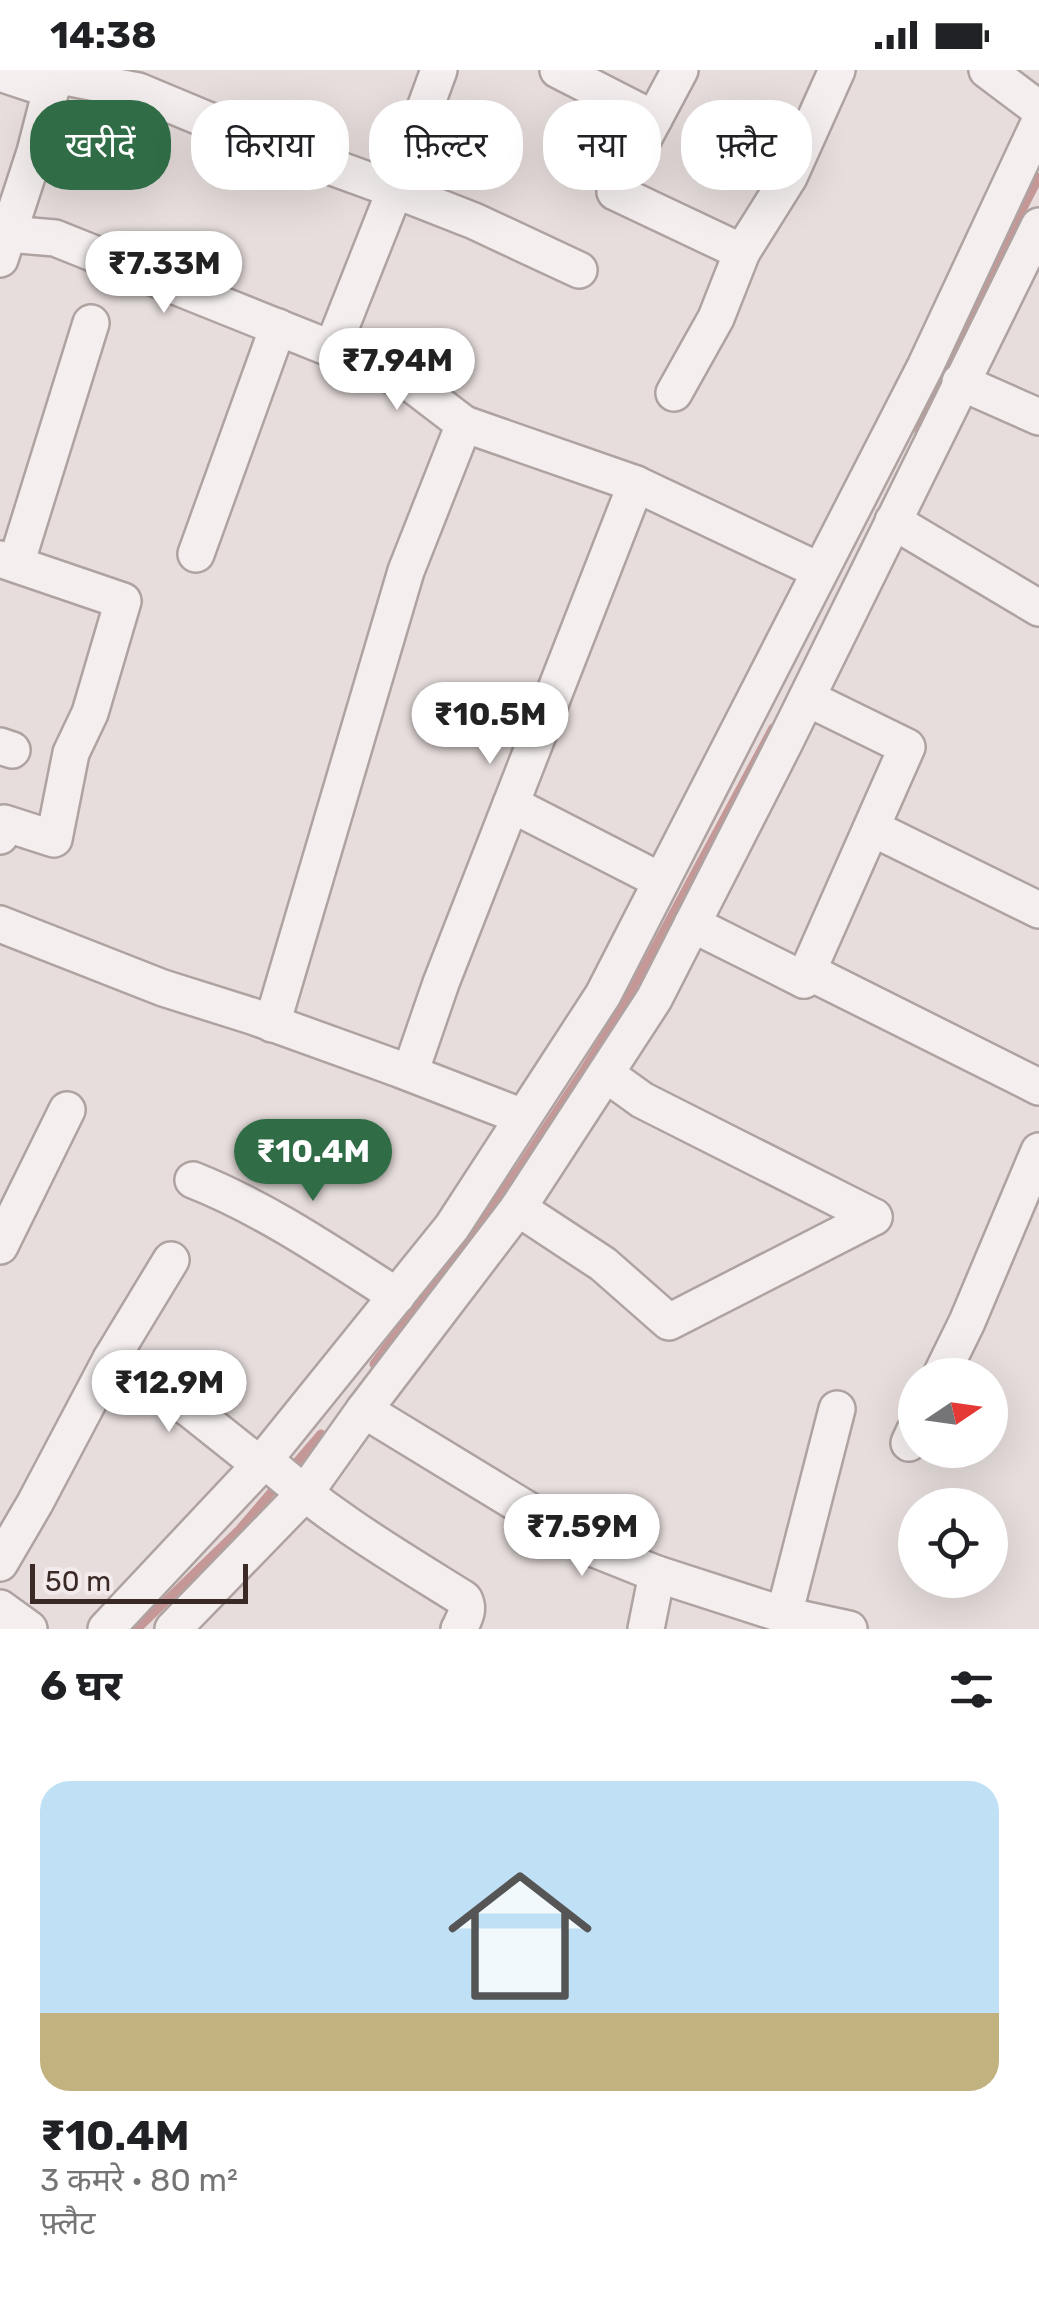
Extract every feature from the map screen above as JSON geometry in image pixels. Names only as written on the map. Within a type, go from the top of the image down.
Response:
[{"type":"street","points":[[427,100],[438,70]]},
{"type":"street","points":[[558,70],[617,100]]},
{"type":"street","points":[[661,106],[680,70]]},
{"type":"street","points":[[674,393],[716,318],[742,252],[788,177],[837,70]]},
{"type":"street","points":[[987,70],[1039,109]]},
{"type":"street","points":[[0,72],[138,91],[369,181]]},
{"type":"street","points":[[54,78],[4,247],[55,238],[332,349],[413,385],[464,424],[636,484],[820,571]]},
{"type":"street","points":[[106,1629],[264,1462],[452,1227],[603,995],[925,366],[1039,123]]},
{"type":"street","points":[[332,349],[395,190],[578,270]]},
{"type":"street","points":[[616,190],[742,252]]},
{"type":"street","points":[[173,1629],[301,1490],[364,1410],[518,1208],[654,999],[1039,226]]},
{"type":"street","points":[[0,836],[4,823],[54,839],[72,753],[90,713],[122,601],[8,562],[91,324]]},
{"type":"street","points":[[196,554],[278,327]]},
{"type":"street","points":[[960,382],[1039,417]]},
{"type":"street","points":[[272,1024],[406,571],[464,424]]},
{"type":"street","points":[[410,1074],[441,983],[636,484]]},
{"type":"street","points":[[893,521],[1039,608]]},
{"type":"street","points":[[804,980],[907,747],[807,698]]},
{"type":"street","points":[[511,804],[661,881]]},
{"type":"street","points":[[872,828],[1039,910]]},
{"type":"street","points":[[0,924],[163,988],[523,1117]]},
{"type":"street","points":[[692,924],[804,980]]},
{"type":"street","points":[[804,980],[811,973],[1039,1088]]},
{"type":"street","points":[[518,1208],[603,1264],[669,1322],[874,1217],[642,1100],[606,1074]]},
{"type":"street","points":[[0,1246],[67,1110]]},
{"type":"street","points":[[950,1358],[1039,1150]]},
{"type":"street","points":[[193,1180],[222,1191],[297,1232],[397,1296]]},
{"type":"street","points":[[0,1563],[111,1358],[171,1260]]},
{"type":"street","points":[[111,1358],[191,1410],[362,1535],[464,1599],[466,1614],[459,1629]]},
{"type":"street","points":[[784,1615],[837,1408]]},
{"type":"street","points":[[364,1410],[587,1546],[657,1574],[784,1615],[850,1629]]},
{"type":"street","points":[[646,1629],[657,1574]]},
{"type":"street","points":[[0,1608],[29,1629]]},
{"type":"waterway","points":[[919,432],[974,303],[1039,177]]},
{"type":"waterway","points":[[374,1364],[519,1169],[584,1070],[624,1005],[773,728]]},
{"type":"waterway","points":[[290,1470],[321,1434]]},
{"type":"waterway","points":[[137,1629],[239,1530],[280,1482]]}]
